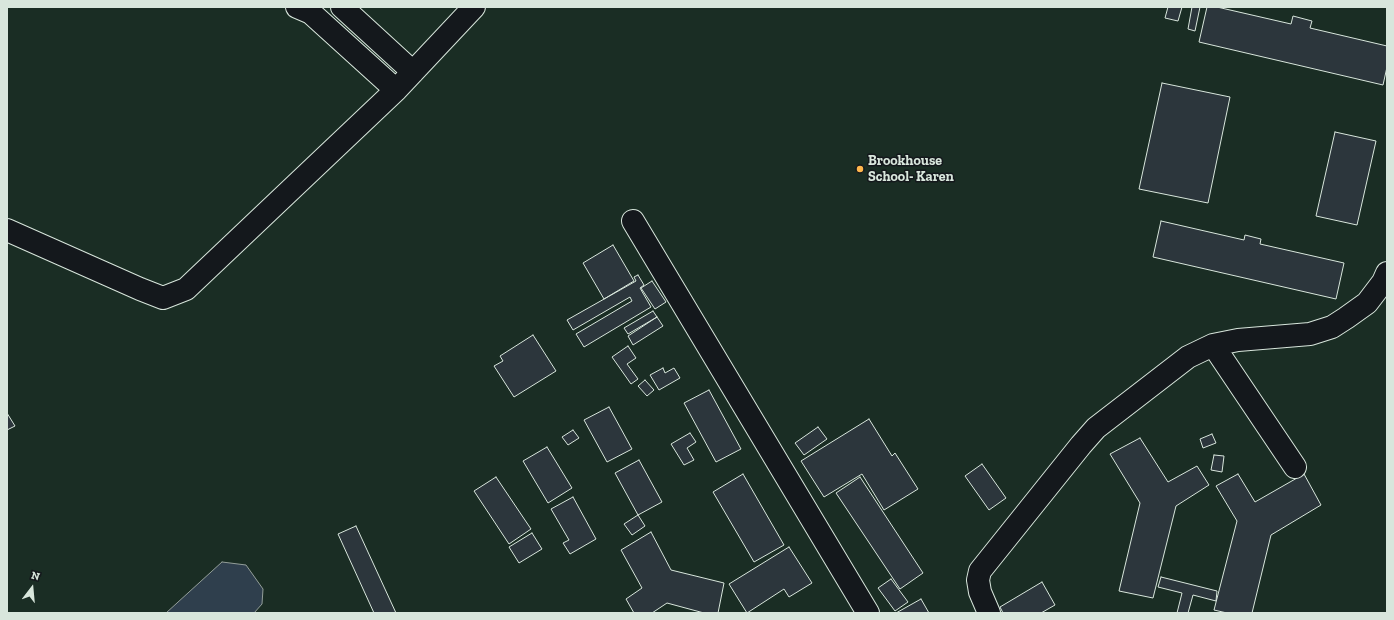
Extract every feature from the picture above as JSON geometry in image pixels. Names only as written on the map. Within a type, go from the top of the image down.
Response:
[{"type":"street","points":[[297,7],[311,13],[396,90]]},
{"type":"street","points":[[342,7],[413,72]]},
{"type":"street","points":[[7,230],[163,298],[186,289],[396,90],[474,7]]},
{"type":"street","points":[[633,221],[868,613]]},
{"type":"street","points":[[989,613],[980,592],[978,580],[980,571],[1096,428],[1175,366],[1188,357],[1213,345],[1238,340],[1310,334],[1332,327],[1367,303],[1383,282],[1387,273]]},
{"type":"street","points":[[1213,345],[1295,467]]},
{"type":"green space","name":"Brookhouse School- Karen","points":[[7,7],[1387,7],[1387,613],[7,613]]},
{"type":"water","points":[[222,562],[246,565],[263,589],[262,604],[254,613],[166,613]]},
{"type":"building","points":[[1168,7],[1182,7],[1178,21],[1165,18]]},
{"type":"building","points":[[1192,7],[1200,7],[1195,31],[1188,29]]},
{"type":"building","points":[[1207,7],[1217,7],[1291,24],[1293,16],[1312,21],[1310,28],[1387,46],[1387,67],[1383,85],[1199,42]]},
{"type":"building","points":[[1162,83],[1230,97],[1208,203],[1139,189]]},
{"type":"building","points":[[1335,132],[1376,141],[1357,225],[1316,216]]},
{"type":"building","points":[[1161,221],[1244,240],[1245,235],[1261,239],[1260,244],[1344,263],[1336,299],[1153,257]]},
{"type":"building","points":[[613,245],[634,281],[604,299],[583,263]]},
{"type":"building","points":[[638,275],[644,285],[640,288],[651,307],[584,347],[576,334],[632,301],[630,297],[573,330],[567,320],[636,281],[634,277]]},
{"type":"building","points":[[652,281],[666,302],[655,309],[641,288]]},
{"type":"building","points":[[653,311],[657,317],[628,334],[624,328]]},
{"type":"building","points":[[657,317],[663,326],[633,345],[628,336]]},
{"type":"building","points":[[533,335],[556,371],[514,397],[494,366],[503,361],[500,356]]},
{"type":"building","points":[[628,346],[636,358],[627,364],[638,379],[631,384],[612,357]]},
{"type":"building","points":[[663,368],[665,373],[674,368],[680,378],[659,390],[650,375]]},
{"type":"building","points":[[645,380],[654,390],[647,396],[638,386]]},
{"type":"building","points":[[709,390],[741,449],[716,462],[684,403]]},
{"type":"building","points":[[609,407],[632,449],[607,462],[584,420]]},
{"type":"building","points":[[7,413],[15,426],[7,430]]},
{"type":"building","points":[[869,419],[892,456],[895,453],[918,489],[884,510],[862,474],[824,497],[801,461]]},
{"type":"building","points":[[818,427],[827,439],[804,455],[795,443]]},
{"type":"building","points":[[573,430],[579,438],[568,445],[562,437]]},
{"type":"building","points":[[690,433],[696,442],[687,448],[694,460],[684,465],[671,444]]},
{"type":"building","points":[[1212,434],[1216,443],[1203,448],[1200,439]]},
{"type":"building","points":[[1140,438],[1168,482],[1197,466],[1209,485],[1176,506],[1153,598],[1119,591],[1140,503],[1110,454]]},
{"type":"building","points":[[547,447],[572,488],[548,503],[523,461]]},
{"type":"building","points":[[1214,455],[1224,456],[1222,472],[1211,470]]},
{"type":"building","points":[[639,460],[662,502],[638,515],[615,473]]},
{"type":"building","points":[[982,464],[1006,498],[989,510],[965,476]]},
{"type":"building","points":[[743,474],[784,545],[754,562],[713,492]]},
{"type":"building","points":[[1238,474],[1255,502],[1304,474],[1321,505],[1271,535],[1252,613],[1227,613],[1214,610],[1237,521],[1216,486]]},
{"type":"building","points":[[496,477],[531,529],[509,544],[474,491]]},
{"type":"building","points":[[860,477],[923,573],[900,589],[836,493]]},
{"type":"building","points":[[573,497],[596,539],[570,554],[563,543],[569,540],[551,509]]},
{"type":"building","points":[[638,515],[645,526],[632,535],[624,524]]},
{"type":"building","points":[[356,526],[396,613],[374,613],[338,534]]},
{"type":"building","points":[[651,532],[671,570],[724,583],[718,613],[704,613],[667,603],[652,613],[634,613],[626,599],[642,588],[621,550]]},
{"type":"building","points":[[532,533],[542,549],[519,563],[509,547]]},
{"type":"building","points":[[789,547],[812,583],[789,597],[784,589],[747,613],[729,584]]},
{"type":"building","points":[[1161,577],[1217,591],[1216,601],[1193,595],[1188,613],[1177,613],[1182,593],[1158,587]]},
{"type":"building","points":[[891,579],[908,602],[895,611],[878,588]]},
{"type":"building","points":[[1042,582],[1055,605],[1041,613],[1003,613],[1000,607]]},
{"type":"building","points":[[921,599],[929,613],[896,613]]},
{"type":"place","name":"Brookhouse School- Karen","points":[[860,169]]}]
